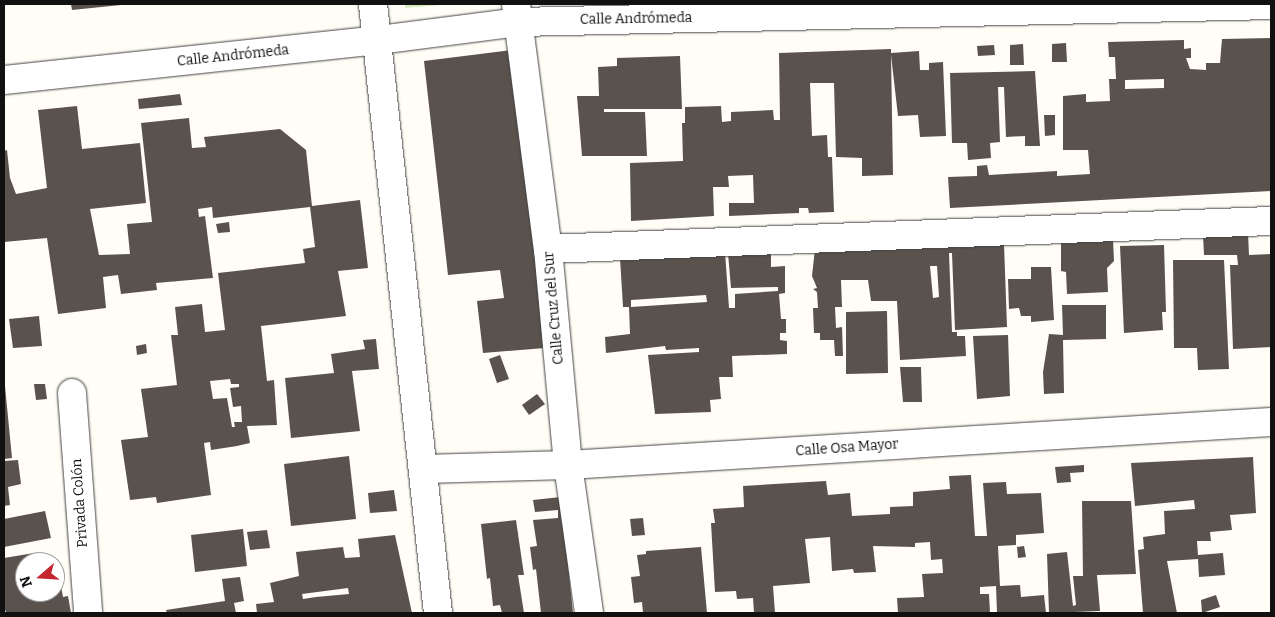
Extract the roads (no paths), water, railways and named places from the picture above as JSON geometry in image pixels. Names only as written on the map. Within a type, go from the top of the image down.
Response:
[{"type":"street","points":[[373,4],[438,613]]},
{"type":"street","name":"Calle Andrómeda","points":[[4,80],[378,40],[516,13],[1271,5]]},
{"type":"street","name":"Calle Cruz del Sur","points":[[516,13],[548,249],[568,465],[589,613]]},
{"type":"street","points":[[548,249],[1271,221]]},
{"type":"street","name":"Privada Colón","points":[[72,393],[88,613]]},
{"type":"street","name":"Calle Osa Mayor","points":[[423,469],[568,465],[1271,422]]}]
